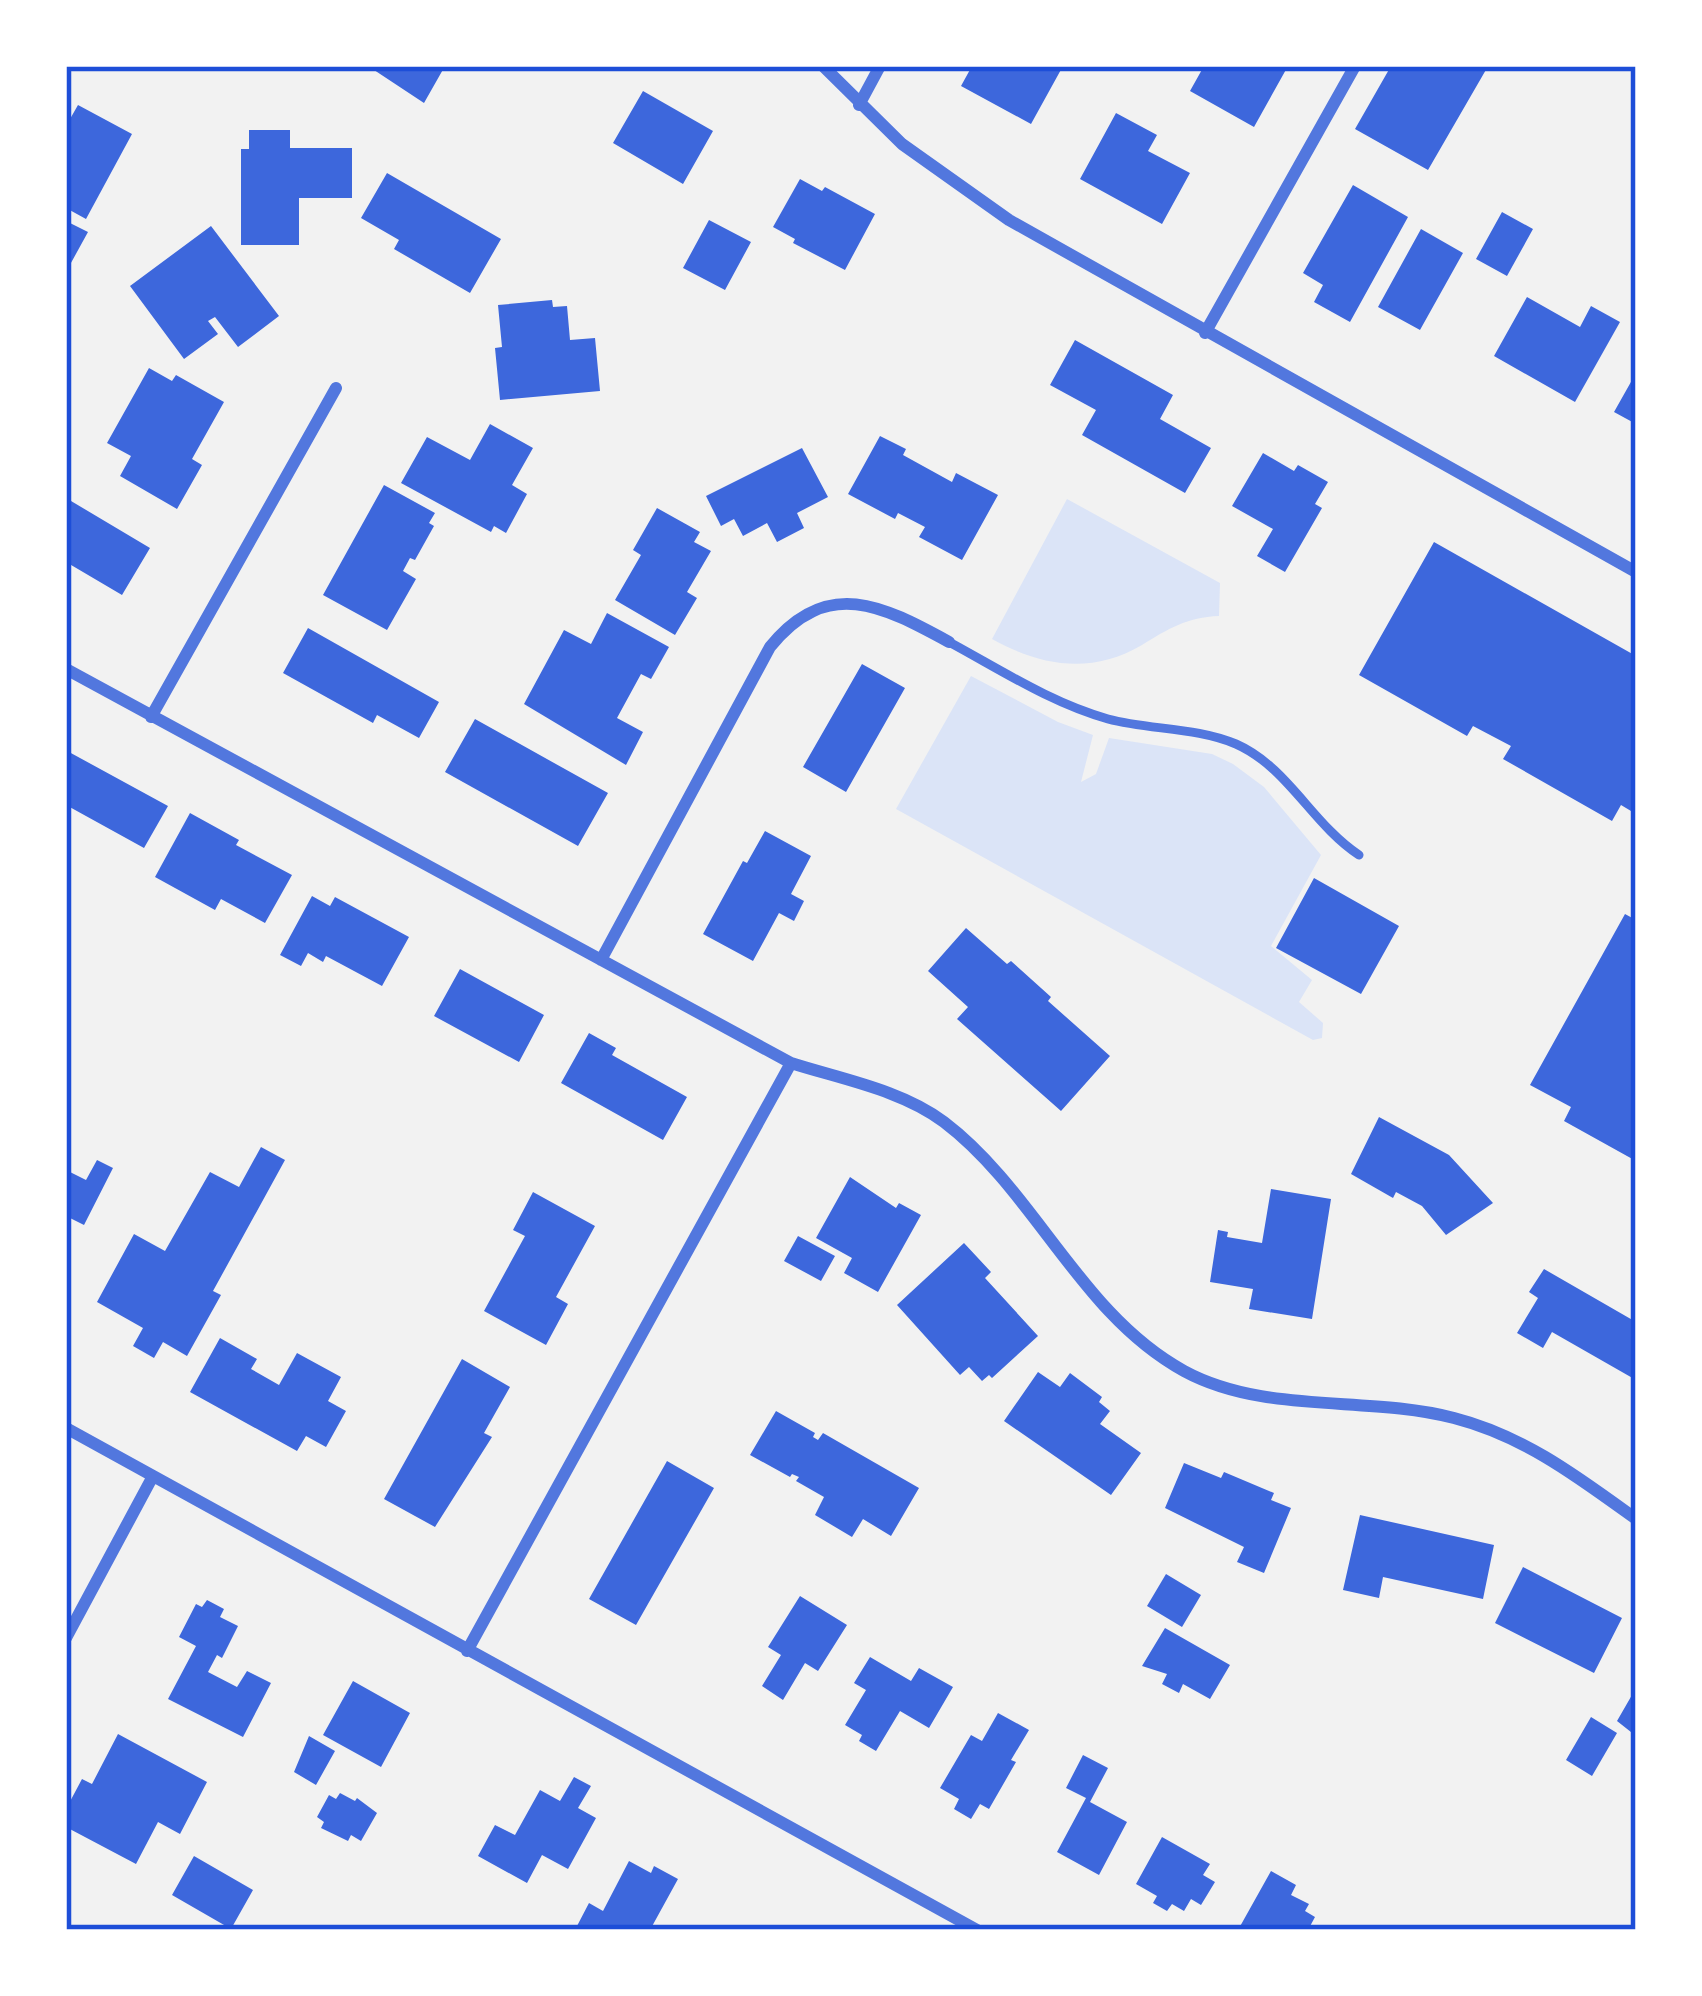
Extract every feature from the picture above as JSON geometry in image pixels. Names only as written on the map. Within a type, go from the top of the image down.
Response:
[{"type":"street","points":[[823,66],[859,105],[944,177],[1009,220],[1636,572]]},
{"type":"street","points":[[859,105],[880,66]]},
{"type":"street","points":[[1205,333],[1355,66]]},
{"type":"street","points":[[151,717],[336,388]]},
{"type":"street","points":[[601,960],[770,646],[794,621],[816,609],[844,603],[876,605],[950,642]]},
{"type":"street","points":[[66,670],[791,1063],[898,1098],[940,1118],[1010,1187],[1114,1316],[1184,1371],[1265,1395],[1451,1417],[1492,1429],[1556,1462],[1636,1519]]},
{"type":"street","points":[[466,1651],[791,1063]]},
{"type":"street","points":[[66,1428],[977,1930]]},
{"type":"street","points":[[66,1638],[153,1476]]},
{"type":"lane","points":[[950,642],[1072,707],[1114,721],[1236,744],[1265,762],[1330,835],[1359,855]]},
{"type":"shaded area","points":[[1067,499],[1220,583],[1219,616],[1187,621],[1123,654],[1085,663],[1048,661],[992,639]]},
{"type":"shaded area","points":[[971,676],[1093,735],[1081,782],[1096,774],[1109,738],[1212,754],[1264,787],[1321,855],[1271,946],[1312,980],[1299,1002],[1323,1023],[1322,1038],[1313,1040],[896,809]]},
{"type":"building","points":[[368,66],[445,66],[424,103]]},
{"type":"building","points":[[972,66],[1063,66],[1031,124],[961,86]]},
{"type":"building","points":[[1204,66],[1288,66],[1254,127],[1190,91]]},
{"type":"building","points":[[1391,66],[1487,68],[1428,170],[1355,129]]},
{"type":"building","points":[[643,91],[713,131],[683,184],[613,143]]},
{"type":"building","points":[[78,105],[132,134],[86,219],[66,208],[66,126]]},
{"type":"building","points":[[1116,113],[1157,135],[1148,151],[1190,173],[1162,224],[1080,179]]},
{"type":"building","points":[[249,130],[290,130],[290,148],[352,148],[352,198],[299,198],[299,245],[241,245],[241,149],[249,149]]},
{"type":"building","points":[[387,173],[501,239],[470,293],[394,249],[399,240],[361,218]]},
{"type":"building","points":[[800,179],[875,214],[845,270],[773,227]]},
{"type":"building","points":[[1353,185],[1408,217],[1350,322],[1314,302],[1323,285],[1303,273]]},
{"type":"building","points":[[1502,212],[1533,229],[1507,276],[1476,259]]},
{"type":"building","points":[[709,220],[751,242],[725,290],[683,268]]},
{"type":"building","points":[[66,221],[88,232],[66,272]]},
{"type":"building","points":[[211,226],[279,316],[238,347],[215,317],[208,321],[218,334],[184,359],[130,286]]},
{"type":"building","points":[[1421,229],[1463,253],[1420,330],[1378,307]]},
{"type":"building","points":[[1527,297],[1580,327],[1591,306],[1620,322],[1575,402],[1494,356]]},
{"type":"building","points":[[552,300],[553,307],[567,306],[570,340],[595,338],[600,391],[500,400],[495,348],[502,347],[498,305]]},
{"type":"building","points":[[1075,340],[1173,395],[1160,419],[1211,448],[1185,493],[1082,435],[1096,410],[1050,385]]},
{"type":"building","points":[[149,368],[172,381],[176,375],[224,402],[192,459],[202,465],[177,509],[120,476],[131,456],[107,443]]},
{"type":"building","points":[[1636,373],[1636,424],[1614,412]]},
{"type":"building","points":[[490,424],[533,448],[512,485],[527,494],[506,533],[494,526],[491,532],[401,483],[427,437],[470,460]]},
{"type":"building","points":[[880,436],[906,449],[903,455],[952,482],[956,473],[998,495],[962,560],[919,537],[925,527],[898,513],[895,519],[848,494]]},
{"type":"building","points":[[802,448],[828,497],[797,513],[804,528],[777,542],[767,523],[743,536],[734,519],[721,526],[706,496]]},
{"type":"building","points":[[1263,453],[1294,471],[1298,465],[1328,482],[1315,504],[1322,508],[1285,572],[1257,556],[1273,529],[1232,506]]},
{"type":"building","points":[[384,485],[435,513],[429,523],[434,526],[415,560],[410,558],[403,571],[416,579],[387,630],[323,595]]},
{"type":"building","points":[[66,498],[150,548],[122,595],[66,562]]},
{"type":"building","points":[[657,508],[700,532],[694,542],[711,551],[687,592],[697,598],[675,635],[615,600],[641,555],[633,550]]},
{"type":"building","points":[[1434,542],[1636,656],[1636,814],[1621,805],[1612,821],[1503,759],[1511,746],[1473,726],[1467,736],[1359,675]]},
{"type":"building","points":[[607,613],[669,647],[651,679],[641,674],[617,718],[643,732],[626,765],[524,704],[564,630],[591,644]]},
{"type":"building","points":[[308,628],[439,702],[419,738],[377,715],[373,723],[283,673]]},
{"type":"building","points":[[862,664],[905,688],[846,792],[803,767]]},
{"type":"building","points":[[475,719],[608,793],[578,846],[445,772]]},
{"type":"building","points":[[69,752],[168,806],[144,848],[66,805]]},
{"type":"building","points":[[190,813],[292,875],[265,923],[221,899],[215,910],[155,877]]},
{"type":"building","points":[[765,831],[811,856],[791,894],[804,901],[794,921],[779,913],[753,961],[703,934]]},
{"type":"building","points":[[1314,878],[1399,926],[1361,994],[1276,948]]},
{"type":"building","points":[[312,896],[330,906],[335,897],[409,937],[382,986],[326,956],[323,962],[308,953],[301,966],[280,955]]},
{"type":"building","points":[[1625,914],[1636,920],[1636,1161],[1564,1121],[1571,1107],[1530,1085]]},
{"type":"building","points":[[966,928],[1007,964],[1011,961],[1110,1056],[1061,1111],[957,1019],[968,1007],[928,971]]},
{"type":"building","points":[[460,969],[544,1015],[519,1062],[434,1016]]},
{"type":"building","points":[[589,1033],[616,1048],[612,1055],[687,1097],[663,1140],[561,1083]]},
{"type":"building","points":[[1379,1117],[1449,1155],[1493,1203],[1446,1235],[1422,1206],[1396,1192],[1393,1198],[1351,1174]]},
{"type":"building","points":[[261,1147],[285,1160],[213,1291],[221,1295],[187,1356],[163,1342],[154,1358],[133,1346],[143,1328],[97,1302],[134,1234],[165,1251],[210,1172],[239,1187]]},
{"type":"building","points":[[97,1160],[113,1168],[84,1225],[66,1216],[66,1170],[86,1180]]},
{"type":"building","points":[[850,1177],[896,1208],[899,1203],[921,1215],[878,1292],[844,1273],[852,1258],[816,1238]]},
{"type":"building","points":[[1271,1189],[1331,1199],[1312,1319],[1249,1309],[1253,1289],[1210,1282],[1218,1230],[1228,1232],[1227,1237],[1262,1243]]},
{"type":"building","points":[[533,1192],[595,1226],[556,1297],[568,1304],[546,1345],[484,1311],[525,1236],[513,1230]]},
{"type":"building","points":[[798,1236],[835,1256],[821,1281],[784,1261]]},
{"type":"building","points":[[964,1243],[991,1272],[985,1278],[1038,1336],[992,1378],[989,1375],[982,1381],[969,1367],[960,1375],[897,1305]]},
{"type":"building","points":[[1544,1269],[1636,1322],[1636,1380],[1552,1332],[1543,1348],[1517,1333],[1538,1298],[1529,1292]]},
{"type":"building","points":[[220,1338],[257,1359],[251,1369],[279,1385],[297,1353],[341,1377],[328,1401],[346,1411],[326,1447],[306,1436],[297,1451],[190,1392]]},
{"type":"building","points":[[462,1359],[510,1387],[484,1433],[492,1437],[435,1527],[384,1499]]},
{"type":"building","points":[[1038,1372],[1060,1387],[1070,1373],[1102,1397],[1099,1402],[1110,1411],[1100,1424],[1141,1453],[1111,1495],[1004,1421]]},
{"type":"building","points":[[776,1411],[815,1433],[818,1440],[823,1433],[919,1488],[891,1536],[863,1519],[852,1537],[815,1515],[824,1497],[796,1481],[799,1477],[790,1477],[750,1455]]},
{"type":"building","points":[[667,1461],[714,1488],[636,1625],[589,1599]]},
{"type":"building","points":[[1184,1463],[1221,1478],[1224,1472],[1274,1493],[1271,1500],[1291,1508],[1264,1573],[1237,1562],[1244,1547],[1165,1508]]},
{"type":"building","points":[[1360,1515],[1494,1545],[1483,1599],[1383,1577],[1379,1598],[1343,1590]]},
{"type":"building","points":[[1523,1567],[1622,1618],[1594,1673],[1495,1623]]},
{"type":"building","points":[[1166,1574],[1201,1595],[1182,1627],[1147,1606]]},
{"type":"building","points":[[800,1596],[847,1625],[818,1671],[805,1663],[783,1700],[762,1686],[781,1655],[768,1647]]},
{"type":"building","points":[[207,1600],[224,1609],[220,1617],[238,1626],[222,1658],[217,1655],[208,1672],[237,1687],[247,1671],[271,1683],[243,1737],[168,1699],[196,1646],[179,1637],[196,1604],[202,1607]]},
{"type":"building","points":[[1165,1628],[1230,1665],[1210,1699],[1183,1684],[1179,1693],[1162,1684],[1167,1674],[1142,1666]]},
{"type":"building","points":[[870,1657],[911,1681],[919,1668],[953,1687],[929,1728],[900,1711],[876,1751],[845,1725],[866,1690],[854,1683]]},
{"type":"building","points":[[353,1681],[410,1713],[381,1767],[323,1735]]},
{"type":"building","points":[[1636,1688],[1636,1736],[1617,1721]]},
{"type":"building","points":[[998,1713],[1029,1730],[989,1809],[980,1804],[971,1819],[954,1809],[959,1799],[940,1788],[971,1735],[982,1741]]},
{"type":"building","points":[[1591,1717],[1617,1733],[1592,1776],[1566,1760]]},
{"type":"building","points":[[118,1734],[207,1782],[180,1834],[158,1822],[136,1864],[66,1827],[66,1809],[82,1779],[92,1784]]},
{"type":"building","points":[[309,1736],[335,1751],[316,1785],[294,1772]]},
{"type":"building","points":[[1083,1755],[1108,1768],[1090,1802],[1127,1822],[1099,1875],[1057,1852],[1086,1798],[1066,1788]]},
{"type":"building","points":[[574,1777],[591,1786],[578,1808],[596,1818],[568,1869],[542,1855],[527,1883],[478,1856],[495,1825],[515,1835],[540,1790],[560,1801]]},
{"type":"building","points":[[340,1793],[357,1798],[377,1813],[361,1841],[351,1835],[348,1841],[321,1828],[324,1822],[317,1817],[329,1795],[336,1799]]},
{"type":"building","points":[[1162,1837],[1210,1864],[1203,1875],[1215,1882],[1201,1905],[1191,1899],[1184,1911],[1172,1904],[1167,1911],[1153,1903],[1157,1896],[1136,1884]]},
{"type":"building","points":[[194,1856],[253,1890],[231,1929],[172,1895]]},
{"type":"building","points":[[629,1861],[651,1873],[654,1866],[678,1879],[650,1930],[584,1930],[577,1926],[589,1903],[603,1911]]},
{"type":"building","points":[[1271,1871],[1296,1885],[1291,1895],[1309,1904],[1305,1911],[1315,1917],[1308,1930],[1238,1930]]}]
